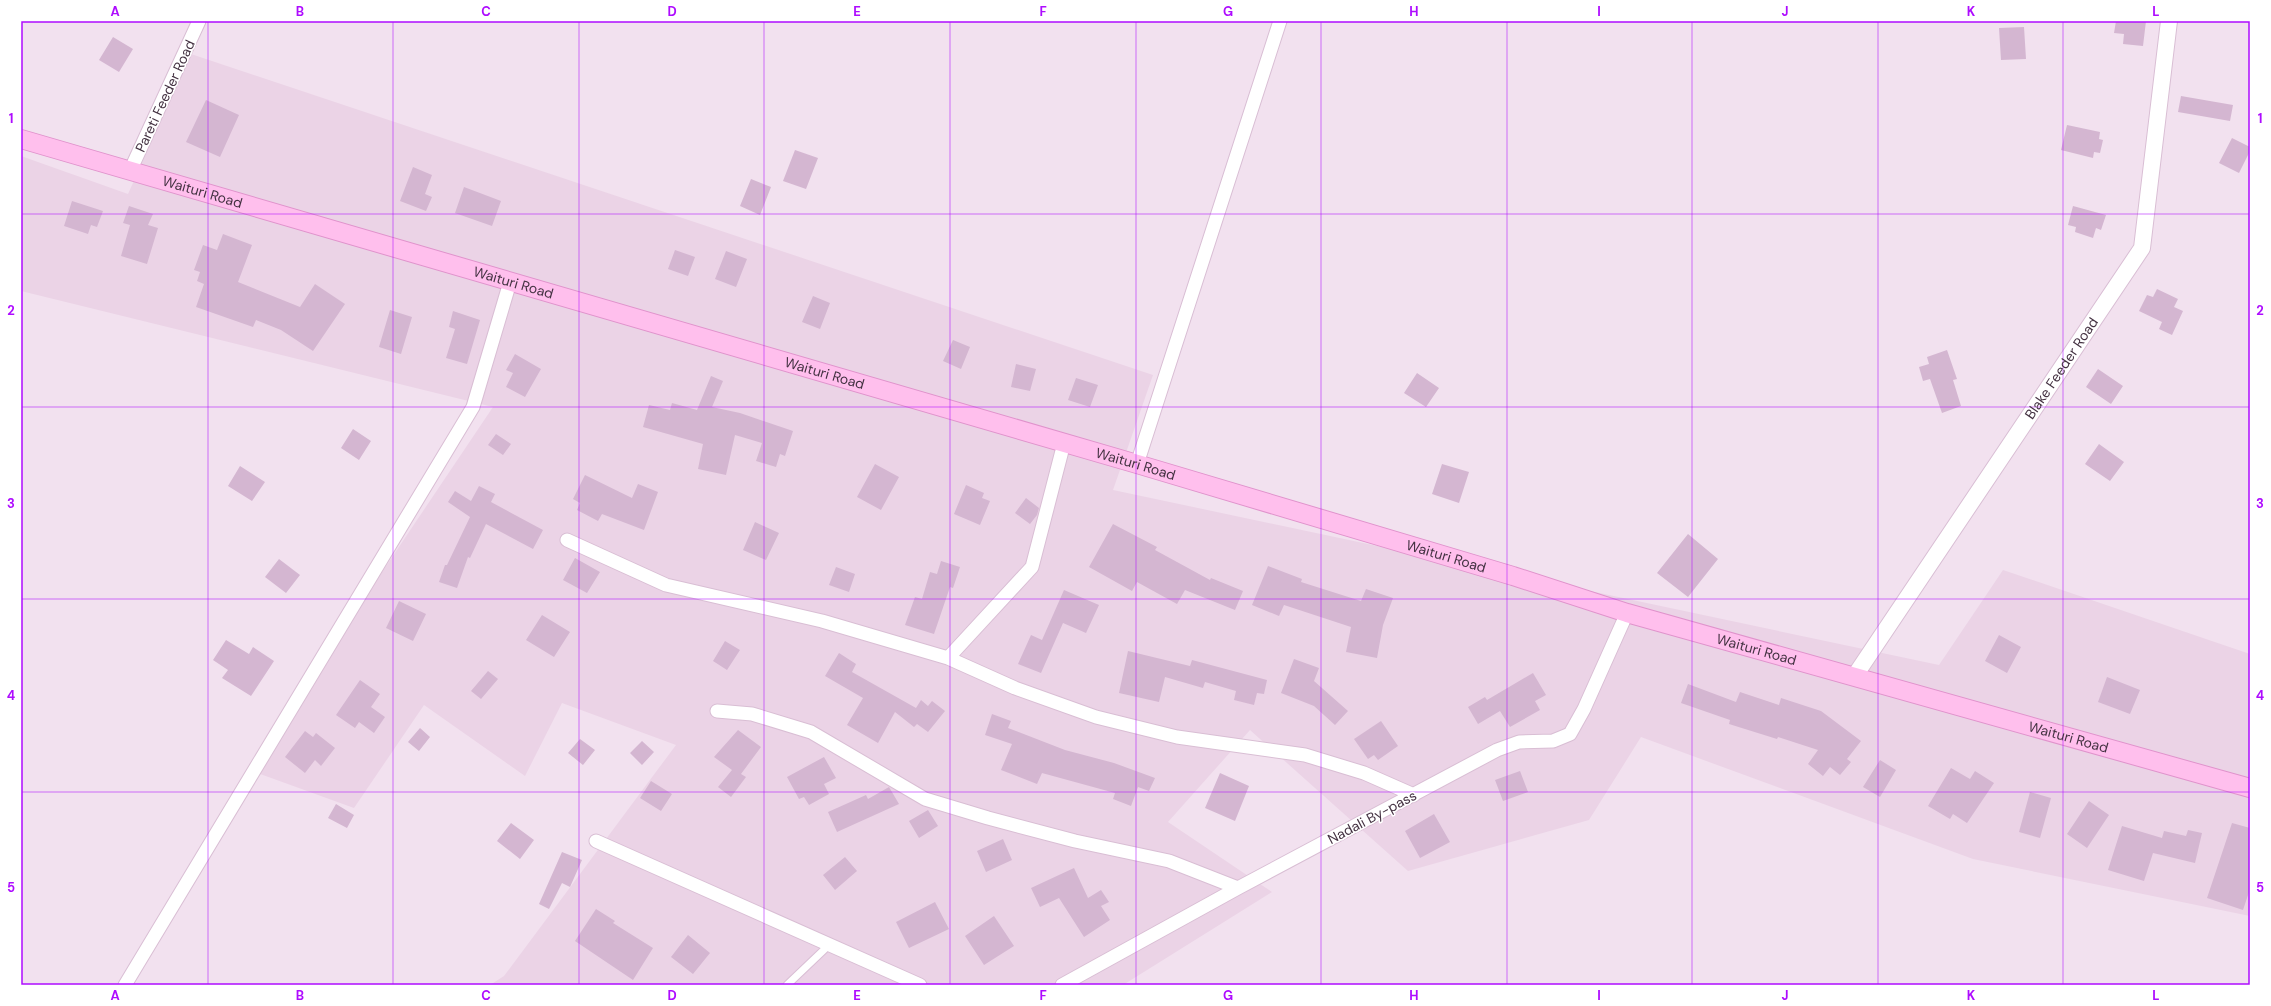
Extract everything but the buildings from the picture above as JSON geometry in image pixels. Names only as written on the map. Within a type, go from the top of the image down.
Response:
[{"type":"main road","name":"Waituri Road","points":[[21,139],[1137,464],[1513,576],[1628,613],[2250,788]]},
{"type":"street","name":"Pareti Feeder Road","points":[[130,171],[199,21]]},
{"type":"street","points":[[1137,464],[1280,21]]},
{"type":"street","name":"Blake Feeder Road","points":[[1854,677],[2142,248],[2169,21]]},
{"type":"street","points":[[125,985],[472,407],[510,282]]},
{"type":"street","points":[[948,658],[1032,567],[1064,443]]},
{"type":"street","points":[[567,540],[666,585],[822,621],[948,658],[1015,688],[1096,717],[1177,737],[1305,755],[1364,773],[1414,795]]},
{"type":"street","name":"Nadali By-pass","points":[[1062,985],[1238,888],[1510,744],[1553,741],[1570,734],[1584,709],[1628,613]]},
{"type":"street","points":[[717,711],[752,714],[811,732],[926,799],[988,818],[1068,839],[1169,861],[1238,888]]},
{"type":"street","points":[[596,841],[920,985]]},
{"type":"lane","points":[[788,985],[829,945]]},
{"type":"shaded area","points":[[191,54],[1153,375],[1113,490],[1939,665],[2003,570],[2250,654],[2250,916],[1973,859],[1641,737],[1589,820],[1408,871],[1250,730],[1168,822],[1272,892],[1123,985],[490,985],[504,976],[676,745],[562,703],[525,776],[424,705],[354,808],[249,770],[493,407],[21,291],[21,156],[128,194]]}]
